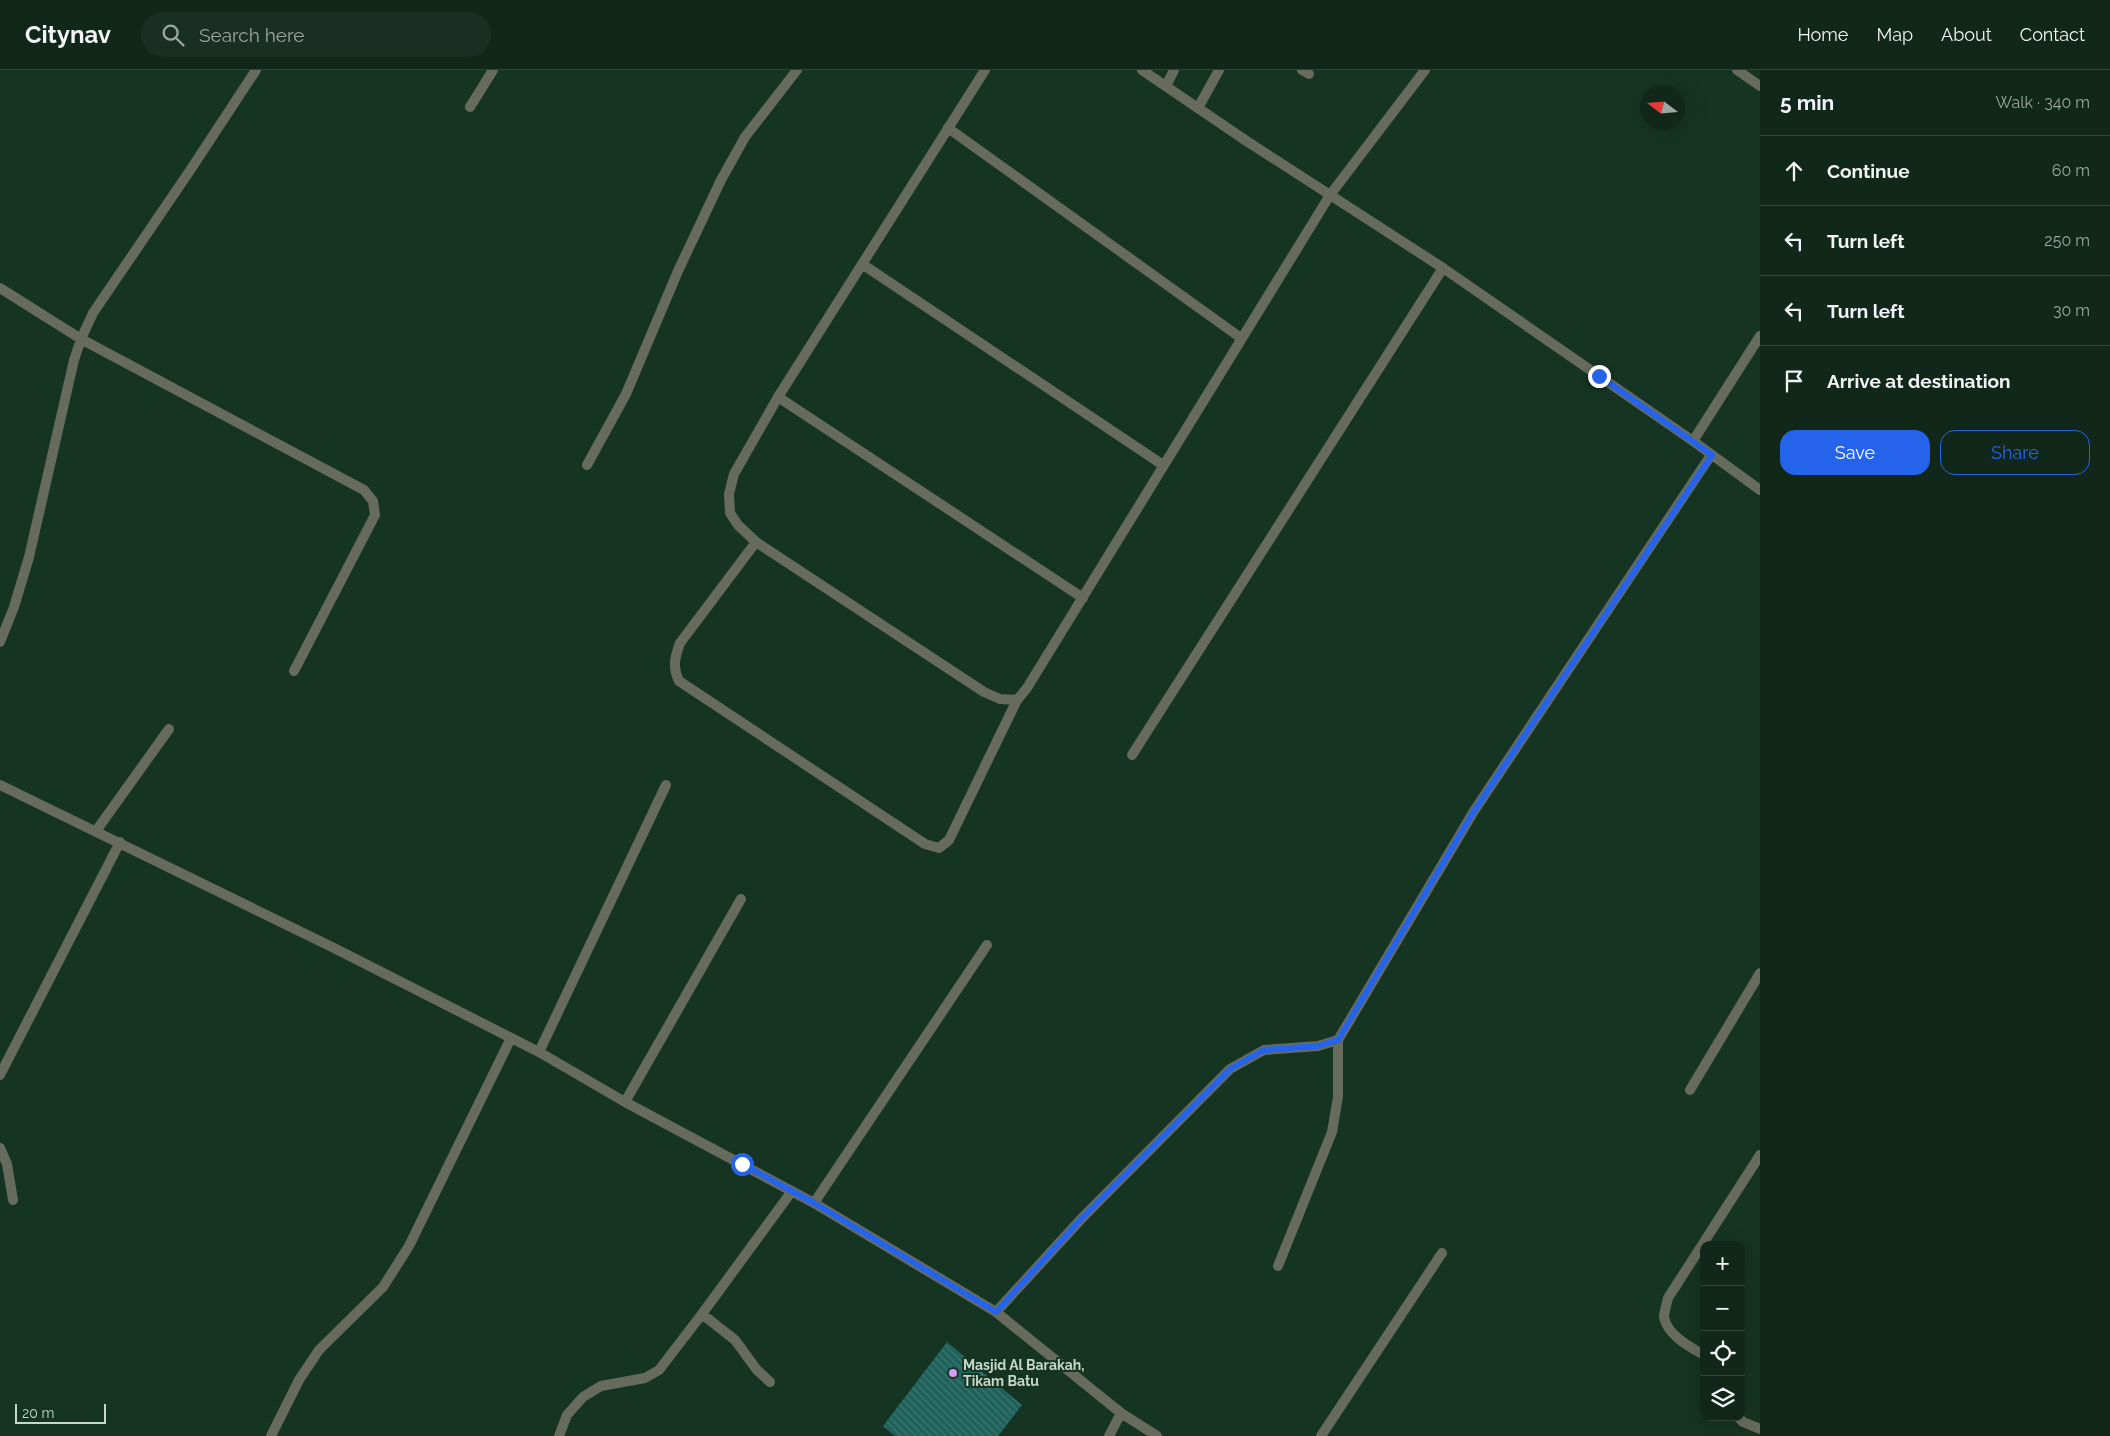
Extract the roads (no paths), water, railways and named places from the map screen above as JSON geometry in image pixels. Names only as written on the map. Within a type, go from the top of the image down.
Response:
[{"type":"street","points":[[0,642],[29,558],[74,360],[81,338],[93,313],[191,170],[256,70]]},
{"type":"street","points":[[470,107],[493,70]]},
{"type":"street","points":[[587,465],[626,394],[678,271],[721,180],[746,137],[797,70]]},
{"type":"street","points":[[985,70],[778,397],[734,474],[729,494],[730,513],[738,525],[756,542],[984,692],[1000,699],[1017,700]]},
{"type":"street","points":[[1142,70],[1443,268],[1760,490]]},
{"type":"street","points":[[1166,86],[1174,70]]},
{"type":"street","points":[[1198,108],[1220,70]]},
{"type":"street","points":[[756,542],[680,643],[675,657],[674,671],[679,681],[925,844],[939,848],[949,840],[1017,700],[1027,688],[1330,195],[1425,70]]},
{"type":"street","points":[[1737,70],[1760,86]]},
{"type":"street","points":[[948,128],[1241,338]]},
{"type":"street","points":[[862,264],[1163,465]]},
{"type":"street","points":[[1132,755],[1443,268]]},
{"type":"street","points":[[0,288],[81,338],[364,490],[373,502],[375,515],[294,671]]},
{"type":"street","points":[[1692,441],[1760,336]]},
{"type":"street","points":[[778,397],[1082,598]]},
{"type":"street","points":[[1278,1266],[1332,1132],[1338,1097],[1338,1040],[1474,811],[1712,455]]},
{"type":"street","points":[[96,831],[169,730]]},
{"type":"street","points":[[0,785],[334,948],[539,1052],[625,1102],[814,1203],[996,1312],[1121,1413],[1156,1436]]},
{"type":"street","points":[[539,1052],[666,785]]},
{"type":"street","points":[[0,1075],[120,842]]},
{"type":"street","points":[[625,1102],[741,899]]},
{"type":"street","points":[[814,1203],[987,945]]},
{"type":"street","points":[[1690,1090],[1760,974]]},
{"type":"street","points":[[271,1436],[299,1380],[319,1350],[383,1287],[409,1246],[511,1038]]},
{"type":"street","points":[[996,1312],[1083,1217],[1230,1069],[1264,1050],[1318,1046],[1338,1040]]},
{"type":"street","points":[[0,1148],[6,1164],[13,1200]]},
{"type":"street","points":[[1700,1353],[1682,1342],[1670,1329],[1664,1318],[1668,1298],[1760,1155]]},
{"type":"street","points":[[559,1436],[567,1415],[583,1396],[601,1386],[645,1378],[659,1370],[792,1191]]},
{"type":"street","points":[[1321,1436],[1442,1254]]},
{"type":"street","points":[[702,1314],[735,1340],[757,1370],[770,1382]]},
{"type":"street","points":[[1109,1436],[1121,1413]]},
{"type":"street","points":[[1742,1421],[1760,1429]]},
{"type":"place","name":"Masjid Al Barakah, Tikam Batu","points":[[953,1373]]}]
